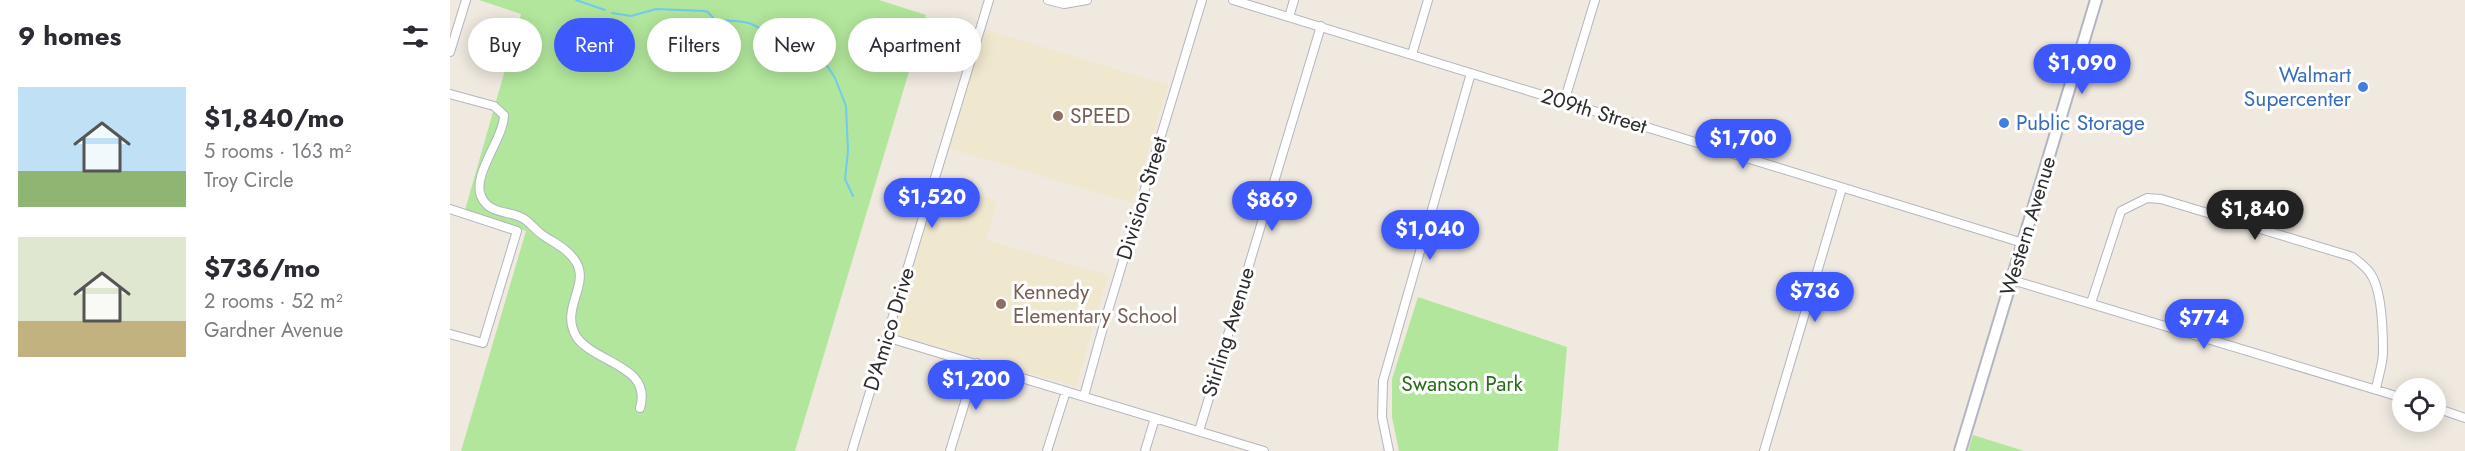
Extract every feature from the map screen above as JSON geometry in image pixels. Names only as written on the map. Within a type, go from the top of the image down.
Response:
[{"type":"main road","name":"Western Avenue","points":[[1960,451],[2096,0]]},
{"type":"street","points":[[450,52],[466,0]]},
{"type":"street","name":"D'Amico Drive","points":[[852,451],[989,0]]},
{"type":"street","points":[[1048,0],[1064,4],[1087,0]]},
{"type":"street","name":"Division Street","points":[[1084,396],[1202,0]]},
{"type":"street","name":"209th Street","points":[[1233,0],[2023,243]]},
{"type":"street","points":[[1288,17],[1294,0]]},
{"type":"street","points":[[1412,54],[1428,0]]},
{"type":"street","points":[[1564,102],[1595,0]]},
{"type":"street","name":"Stirling Avenue","points":[[1199,431],[1321,27]]},
{"type":"street","points":[[1389,451],[1382,417],[1383,381],[1471,73]]},
{"type":"street","points":[[450,93],[494,106],[504,115],[480,183],[483,200],[494,210],[514,214],[526,220],[544,236],[564,248],[575,261],[579,278],[570,320],[575,335],[604,358],[631,373],[642,396],[640,408]]},
{"type":"street","points":[[1764,451],[1842,188]]},
{"type":"street","points":[[2091,303],[2121,211],[2147,198],[2161,199],[2353,257],[2372,275],[2378,296],[2383,354],[2376,389]]},
{"type":"street","points":[[450,209],[517,231],[483,343],[450,334]]},
{"type":"street","points":[[2012,280],[2392,394]]},
{"type":"street","points":[[886,337],[1264,451]]},
{"type":"street","points":[[950,451],[977,363]]},
{"type":"street","points":[[1047,451],[1066,391]]},
{"type":"street","points":[[2446,411],[2465,418]]},
{"type":"street","points":[[1145,451],[1155,418]]},
{"type":"shaded area","name":"SPEED","points":[[984,29],[1168,85],[1132,203],[948,148],[971,72],[981,72],[981,39]]},
{"type":"shaded area","name":"Kennedy Elementary School","points":[[938,183],[997,200],[986,240],[1108,275],[1076,386],[894,334]]},
{"type":"green space","points":[[479,0],[879,0],[926,15],[925,18],[848,18],[848,72],[909,72],[795,451],[461,451],[526,231],[465,210],[504,72],[542,72],[542,18],[520,18],[521,14]]},
{"type":"green space","name":"Swanson Park","points":[[1418,297],[1567,347],[1558,451],[1399,451],[1392,417],[1392,379]]},
{"type":"green space","points":[[1973,435],[2024,451],[1968,451]]},
{"type":"waterway","points":[[576,0],[605,10]]},
{"type":"waterway","points":[[612,13],[631,16],[656,9],[704,11],[715,20],[748,23],[777,40],[792,38],[806,47],[828,67],[846,106],[848,151],[845,179],[853,196]]},
{"type":"place","name":"Walmart Supercenter","points":[[2363,87]]},
{"type":"place","name":"SPEED","points":[[1058,116]]},
{"type":"place","name":"Public Storage","points":[[2004,123]]},
{"type":"place","name":"Kennedy Elementary School","points":[[1001,304]]}]
